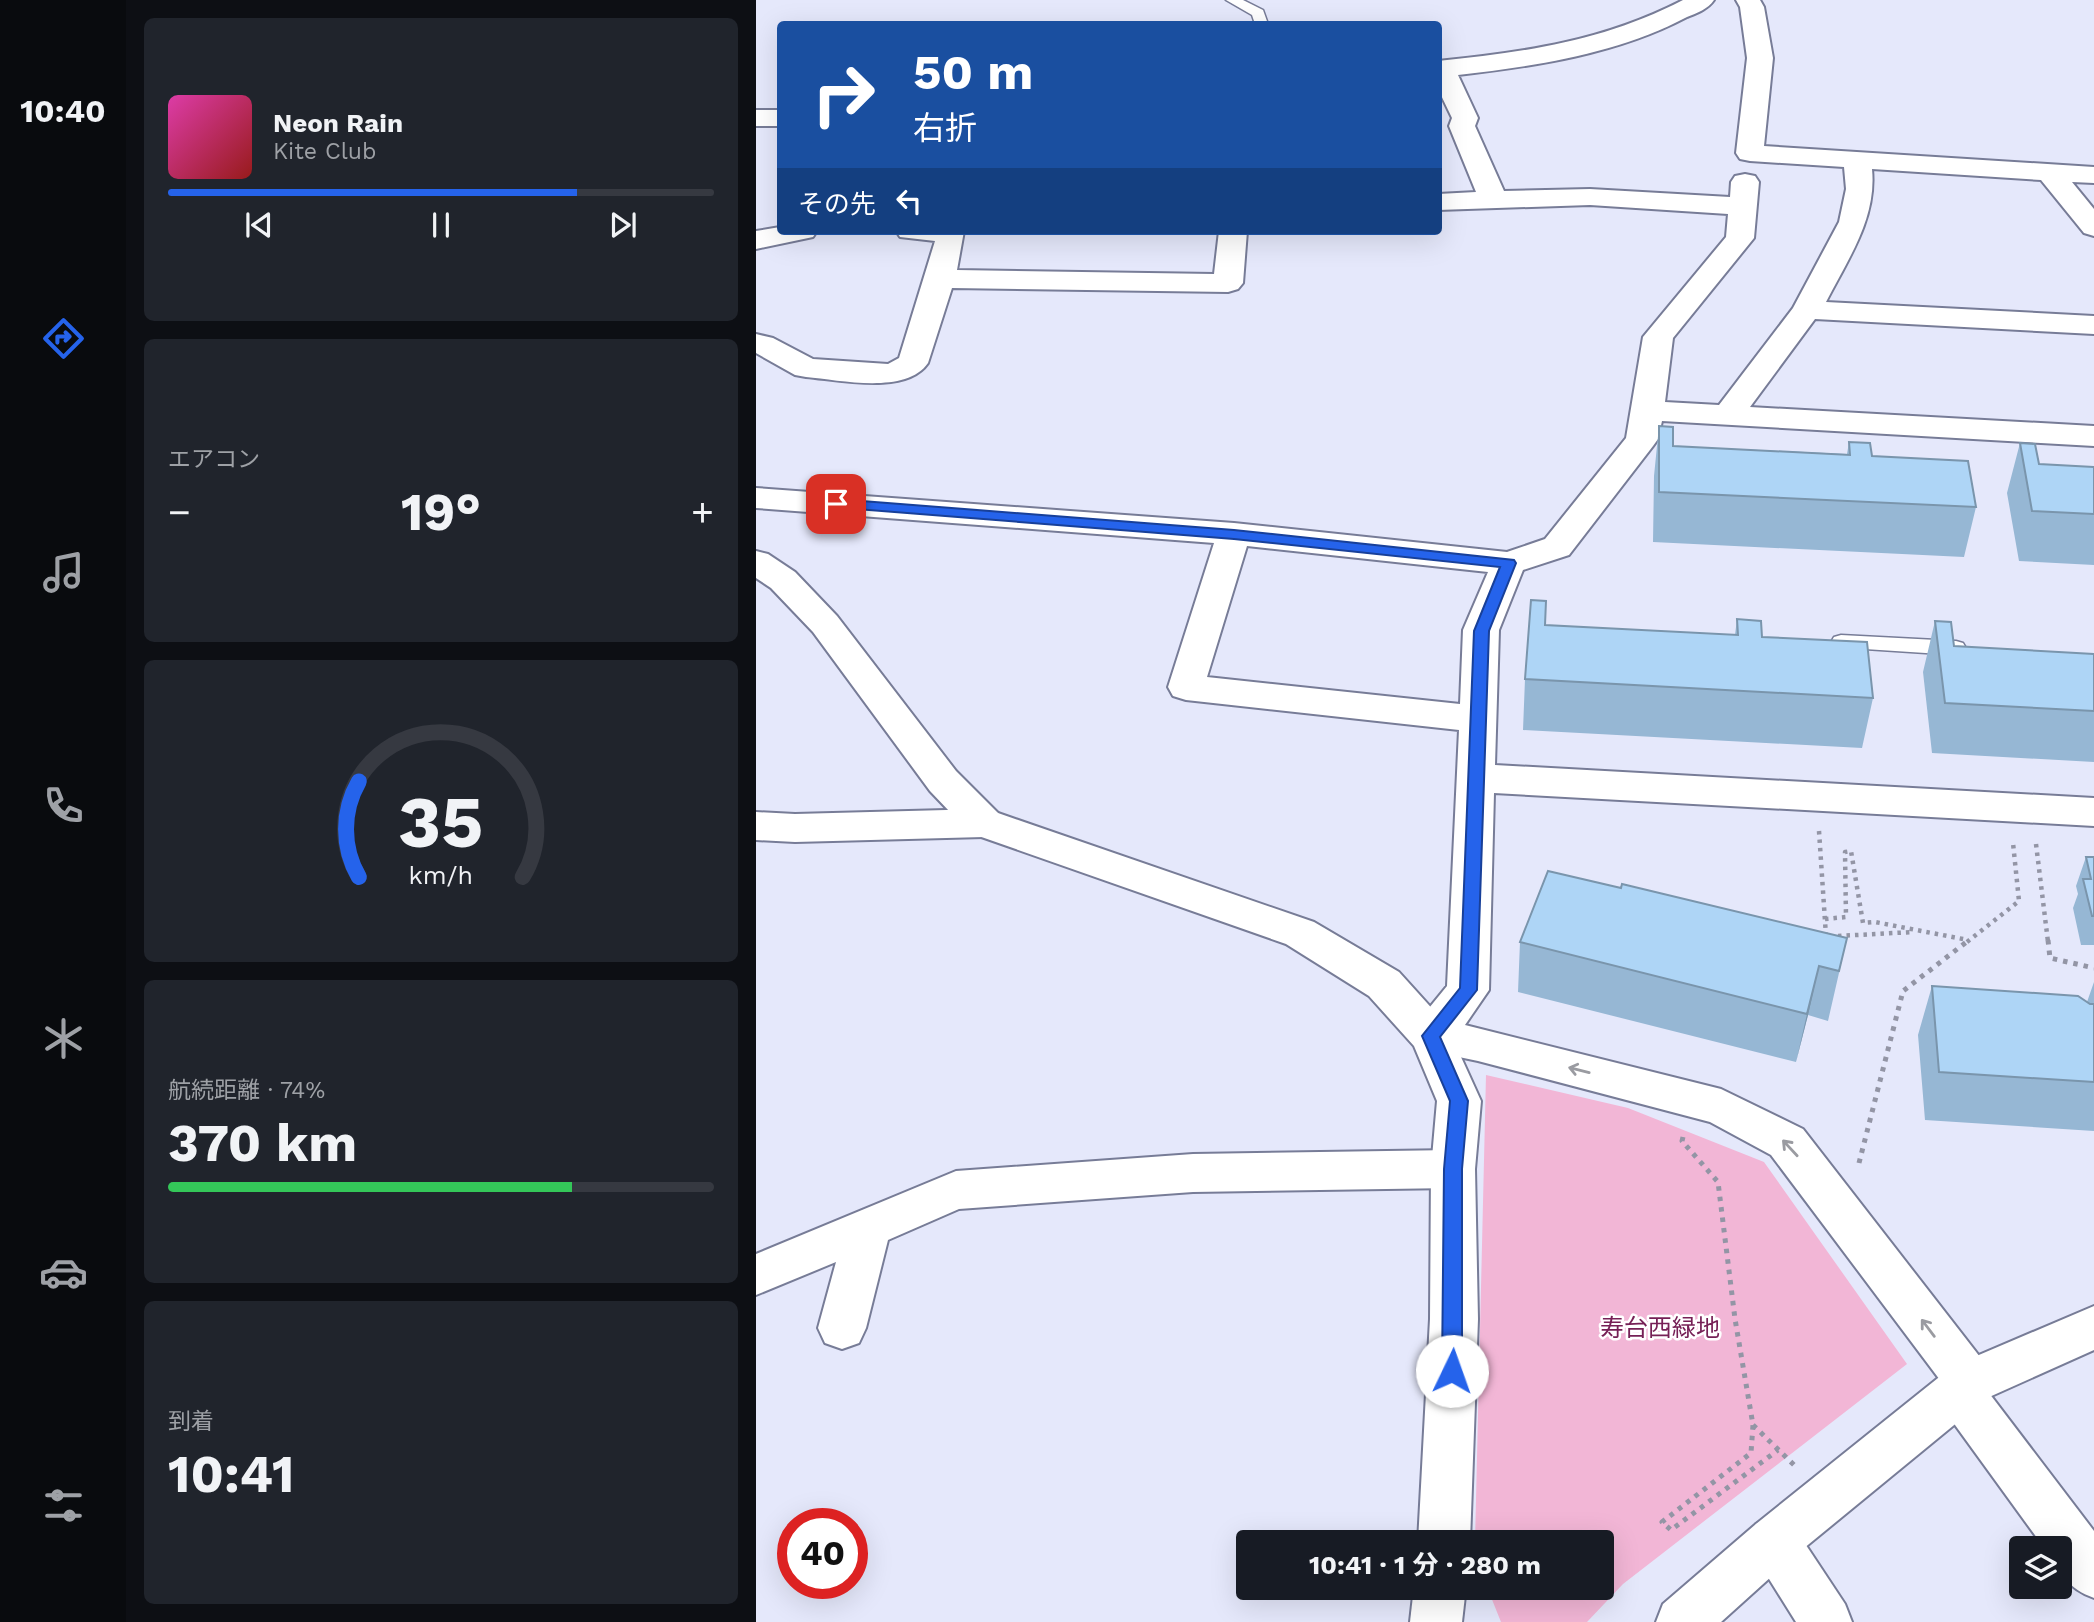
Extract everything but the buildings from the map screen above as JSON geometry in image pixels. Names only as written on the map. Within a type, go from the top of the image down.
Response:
[{"type":"street","points":[[1442,69],[1547,54],[1624,36],[1664,20],[1702,0]]},
{"type":"street","points":[[756,498],[1234,534],[1509,563],[1556,547],[1642,439],[1658,337],[1740,238],[1760,58],[1752,7],[1748,0]]},
{"type":"street","points":[[1442,73],[1465,118],[1462,126],[1493,199]]},
{"type":"street","points":[[756,118],[777,118]]},
{"type":"street","points":[[1750,153],[2094,175]]},
{"type":"street","points":[[1727,416],[1807,310],[1853,222],[1860,189],[1857,159]]},
{"type":"street","points":[[2049,172],[2094,227]]},
{"type":"street","points":[[1442,202],[1590,197],[1742,206]]},
{"type":"street","points":[[756,240],[782,235]]},
{"type":"street","points":[[756,343],[806,368],[893,374],[913,363],[940,279],[951,235]]},
{"type":"street","points":[[940,279],[1228,283],[1234,235]]},
{"type":"street","points":[[1807,310],[2094,325]]},
{"type":"street","points":[[1648,411],[2094,436]]},
{"type":"street","points":[[1234,534],[1186,687],[1476,719]]},
{"type":"street","points":[[756,562],[783,580],[825,624],[943,781],[984,823]]},
{"type":"street","points":[[1431,1036],[1468,990],[1481,631],[1509,563]]},
{"type":"street","points":[[1474,778],[2094,811]]},
{"type":"street","points":[[756,826],[795,828],[984,823],[1300,933],[1384,984],[1431,1036],[1459,1101],[1453,1169],[1454,1319],[1445,1530]]},
{"type":"street","points":[[1431,1036],[1478,1044],[1721,1107],[1787,1142],[1965,1386],[2094,1573]]},
{"type":"street","points":[[756,1275],[956,1190],[1193,1173],[1453,1169]]},
{"type":"street","points":[[842,1328],[868,1227]]},
{"type":"street","points":[[1682,1622],[1774,1541],[1965,1386],[2094,1327]]},
{"type":"street","points":[[1774,1541],[1826,1622]]},
{"type":"lane","points":[[1233,0],[1258,13],[1260,21]]},
{"type":"lane","points":[[1816,641],[1969,649]]},
{"type":"path","points":[[1818,819],[1827,936],[1822,945]]},
{"type":"path","points":[[1856,1175],[1903,990],[2019,901],[2012,831]]},
{"type":"path","points":[[2035,833],[2050,958],[2092,967],[2094,977]]},
{"type":"path","points":[[1825,919],[1846,917],[1845,852],[1851,851],[1863,923],[1875,922],[1968,940]]},
{"type":"path","points":[[1814,935],[1872,936],[1919,931]]},
{"type":"path","points":[[1682,1141],[1718,1182],[1735,1319],[1753,1425],[1751,1453],[1662,1521],[1671,1530],[1778,1450]]},
{"type":"path","points":[[1753,1425],[1795,1466]]},
{"type":"green space","name":"寿台西緑地","points":[[1486,1075],[1628,1108],[1764,1162],[1907,1364],[1614,1594],[1614,1530],[1475,1530]]},
{"type":"green space","name":"寿台西緑地","points":[[1492,1600],[1608,1600],[1587,1622],[1501,1622]]},
{"type":"route","points":[[836,504],[1234,534],[1509,563],[1481,631],[1468,990],[1431,1036],[1459,1101],[1453,1169],[1452,1371]]}]
